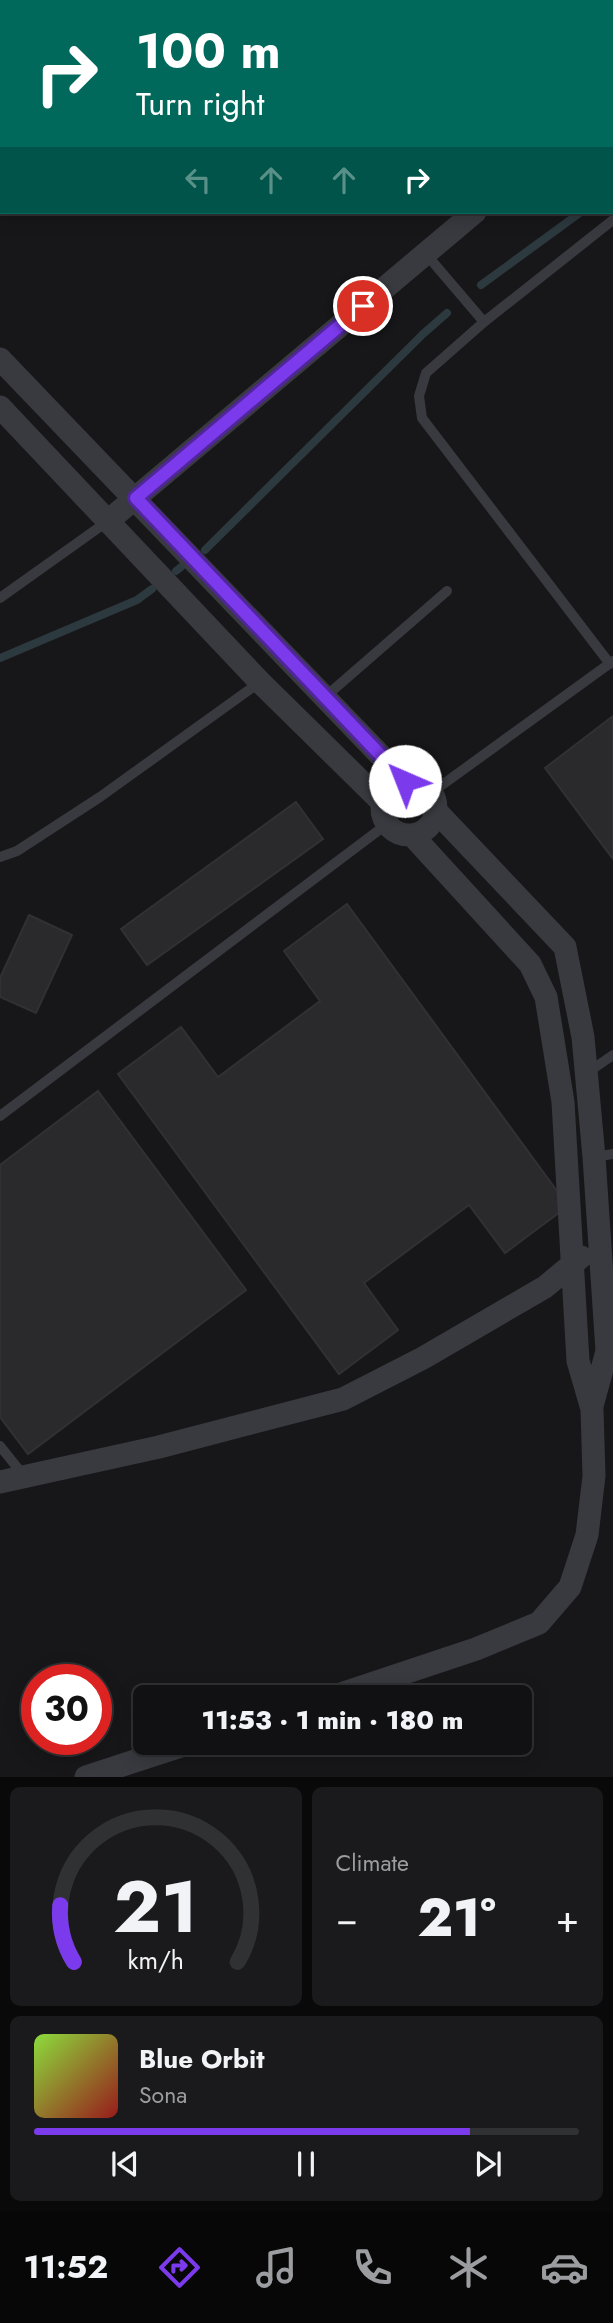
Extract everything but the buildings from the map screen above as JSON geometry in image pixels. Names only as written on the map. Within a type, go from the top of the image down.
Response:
[{"type":"street","points":[[108,521],[473,214]]},
{"type":"street","points":[[0,359],[405,781]]},
{"type":"street","points":[[0,407],[385,813],[394,830],[412,835],[530,964],[545,997],[563,1102],[578,1361],[592,1409],[594,1476],[587,1535],[570,1587],[538,1623],[476,1649],[368,1685]]},
{"type":"street","points":[[385,813],[387,792],[405,781],[415,782],[565,947],[604,1156],[598,1242],[607,1352],[592,1409]]},
{"type":"street","points":[[412,835],[428,826],[433,801]]},
{"type":"street","points":[[0,1482],[159,1447],[343,1399],[423,1358],[545,1287],[598,1242]]},
{"type":"street","points":[[86,1777],[153,1755]]},
{"type":"lane","points":[[433,801],[612,663],[422,418],[419,396],[426,373],[484,322],[613,220]]},
{"type":"lane","points":[[426,254],[484,322]]},
{"type":"lane","points":[[0,598],[108,521]]},
{"type":"lane","points":[[325,697],[447,591]]},
{"type":"lane","points":[[0,857],[17,851],[100,797],[260,682]]},
{"type":"lane","points":[[0,1116],[385,813]]},
{"type":"lane","points":[[587,1073],[613,1055]]},
{"type":"lane","points":[[0,1446],[24,1476]]},
{"type":"waterway","points":[[481,285],[578,214]]},
{"type":"waterway","points":[[205,550],[447,313]]},
{"type":"waterway","points":[[176,571],[181,567]]},
{"type":"waterway","points":[[0,658],[137,600],[152,589]]},
{"type":"route","points":[[363,306],[136,498],[405,781]]}]
